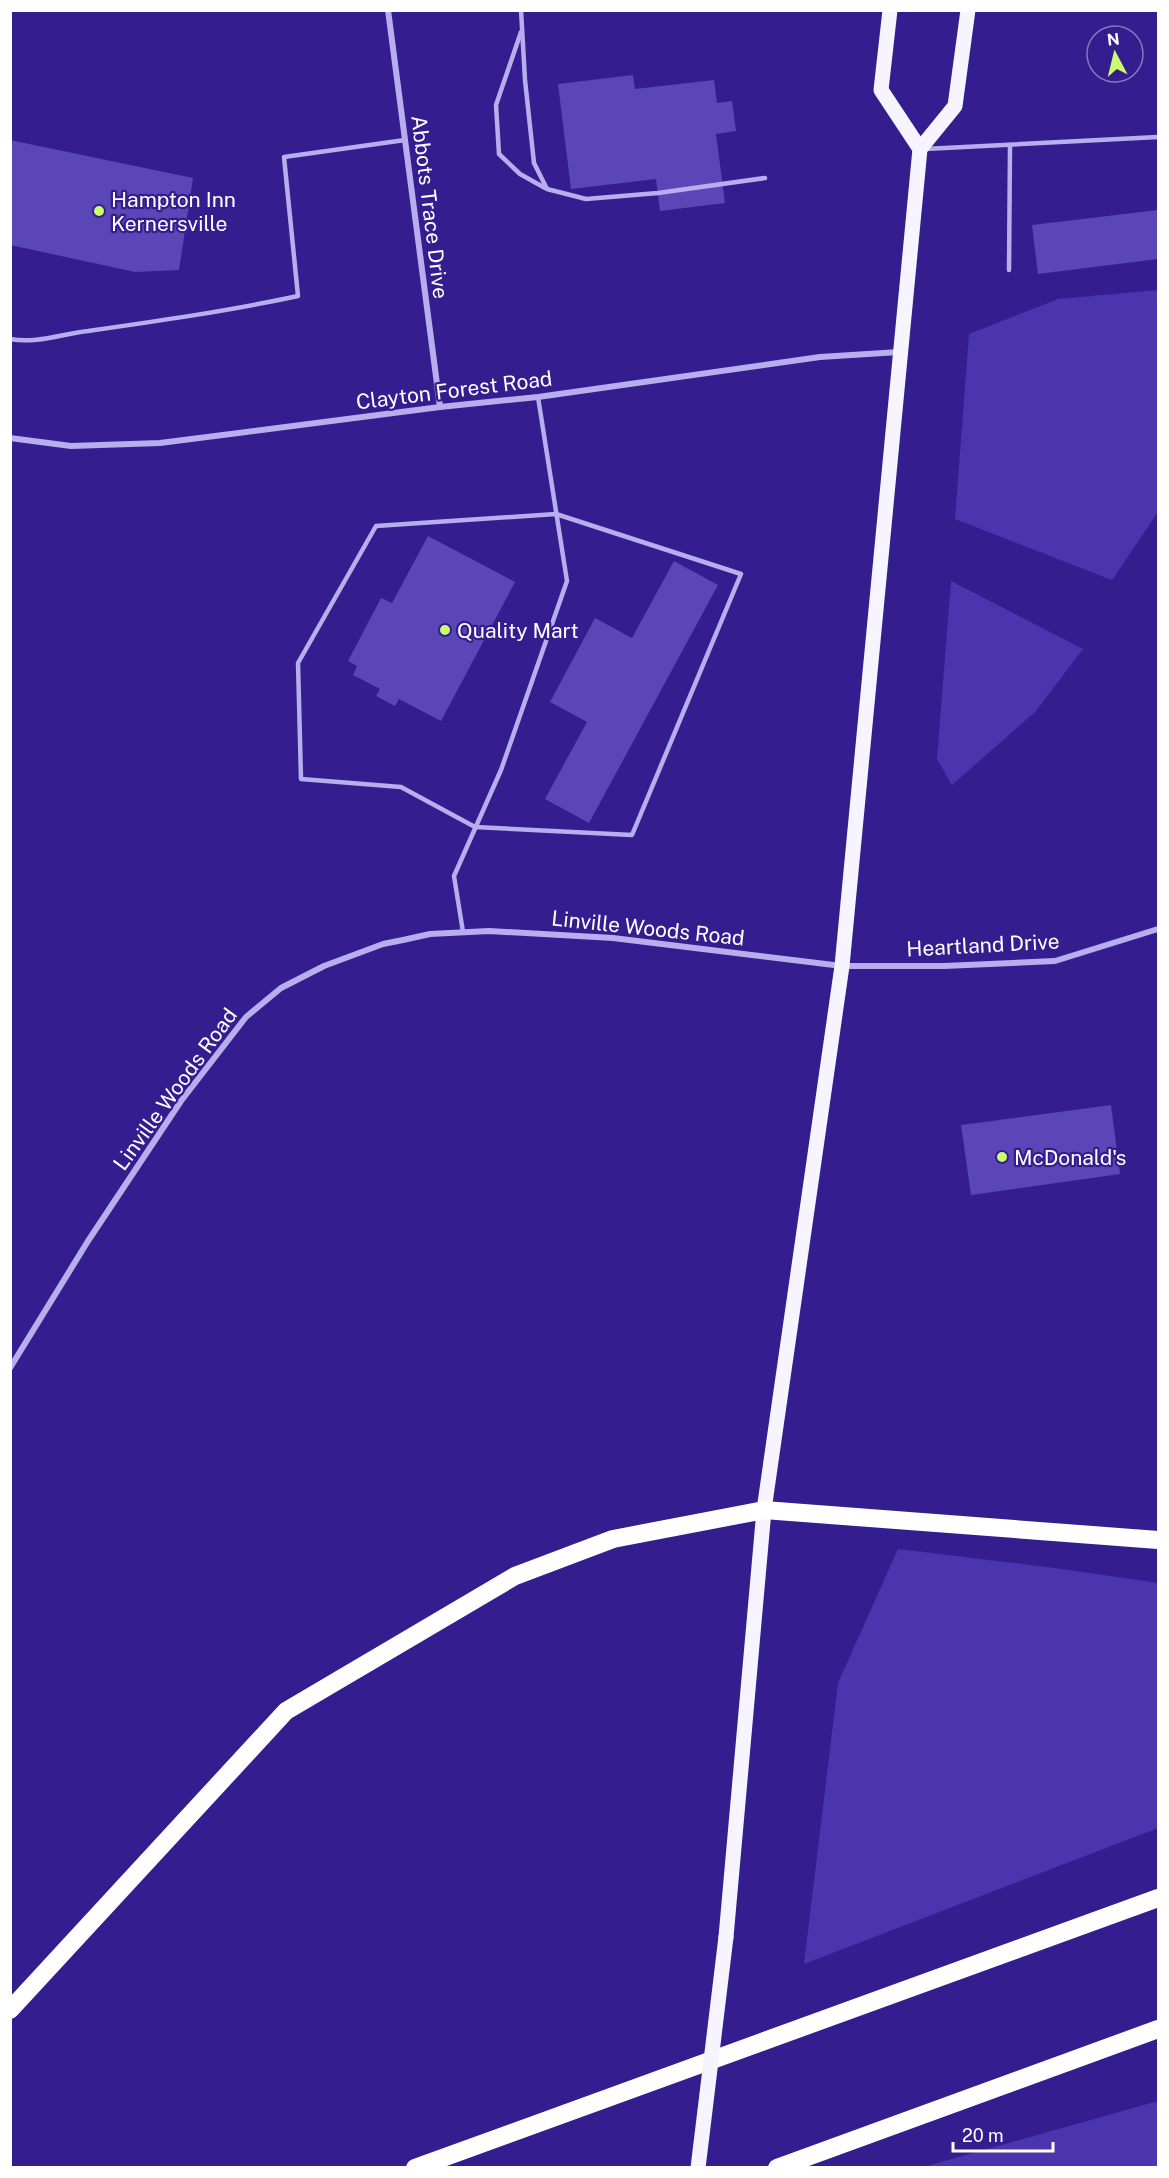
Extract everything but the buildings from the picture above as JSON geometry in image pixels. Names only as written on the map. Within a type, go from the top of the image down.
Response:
[{"type":"highway","points":[[10,2010],[286,1711],[515,1576],[613,1539],[764,1510],[1158,1540]]},
{"type":"highway","points":[[415,2168],[1158,1898]]},
{"type":"highway","points":[[777,2168],[1158,2029]]},
{"type":"main road","points":[[890,10],[881,90],[920,149]]},
{"type":"main road","points":[[698,2168],[726,1936],[764,1510],[842,966],[920,149],[956,106],[968,10]]},
{"type":"street","name":"Abbots Trace Drive","points":[[388,10],[440,407]]},
{"type":"street","name":"Clayton Forest Road","points":[[10,438],[71,446],[160,443],[440,407],[538,397],[820,357],[900,352]]},
{"type":"street","name":"Heartland Drive","points":[[842,966],[944,966],[1055,961],[1158,930]]},
{"type":"street","name":"Linville Woods Road","points":[[10,1368],[88,1241],[175,1110],[246,1017],[281,988],[324,966],[393,942],[430,934],[489,931],[613,938],[842,966]]},
{"type":"lane","points":[[521,10],[525,80],[534,163],[547,189]]},
{"type":"lane","points":[[522,29],[496,105],[499,153],[520,174],[547,189],[585,199],[658,193],[765,178]]},
{"type":"lane","points":[[920,149],[1158,137]]},
{"type":"lane","points":[[10,339],[24,342],[229,311],[298,296],[284,157],[405,140]]},
{"type":"lane","points":[[1010,146],[1010,270]]},
{"type":"lane","points":[[463,932],[453,876],[501,770],[567,581],[538,397]]},
{"type":"lane","points":[[556,514],[741,574],[633,835],[476,827],[401,787],[301,778],[298,663],[376,526],[556,514]]},
{"type":"shaded area","points":[[1158,290],[1158,512],[1112,580],[955,519],[969,334],[1058,299]]},
{"type":"shaded area","points":[[951,581],[1083,649],[1035,712],[952,785],[937,759]]},
{"type":"shaded area","points":[[898,1549],[1158,1583],[1158,1828],[804,1964],[838,1683]]},
{"type":"shaded area","points":[[1158,2101],[1158,2167],[924,2167],[941,2162]]},
{"type":"place","name":"Hampton Inn Kernersville","points":[[99,211]]},
{"type":"place","name":"Quality Mart","points":[[445,630]]},
{"type":"place","name":"McDonald's","points":[[1002,1157]]}]
